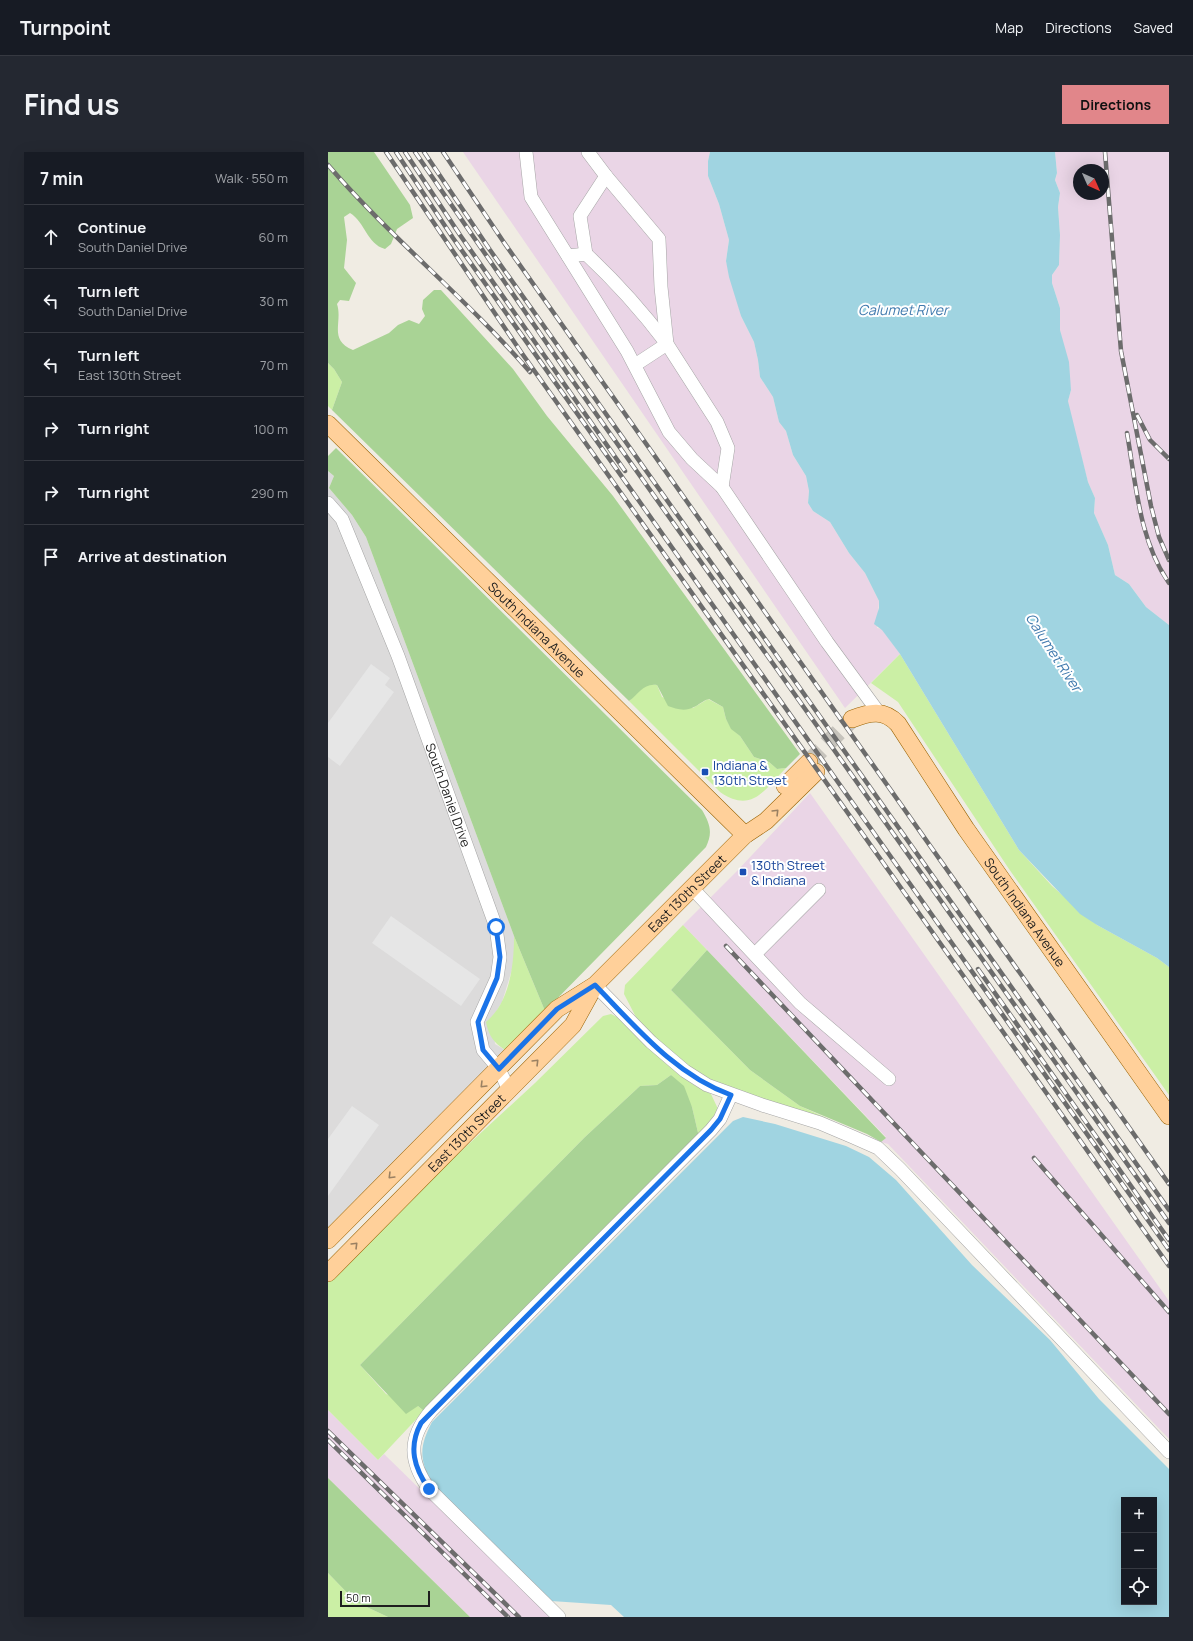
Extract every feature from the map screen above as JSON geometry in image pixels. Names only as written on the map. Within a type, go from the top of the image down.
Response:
[{"type":"main road","name":"South Indiana Avenue","points":[[328,424],[745,835]]},
{"type":"main road","points":[[856,724],[867,713],[879,713]]},
{"type":"main road","name":"South Indiana Avenue","points":[[879,713],[892,718],[898,724],[970,835],[1169,1116]]},
{"type":"main road","name":"East 130th Street","points":[[328,1240],[557,1009],[595,985],[745,835],[758,813],[812,767]]},
{"type":"main road","name":"East 130th Street","points":[[328,1272],[573,1024],[595,985]]},
{"type":"street","points":[[526,152],[531,197],[635,365],[669,432],[692,459],[722,488],[827,642],[879,713]]},
{"type":"street","points":[[588,152],[606,176],[659,239],[661,287],[667,344]]},
{"type":"street","points":[[606,176],[580,216],[586,254],[613,279],[667,344],[717,422],[728,448],[722,488]]},
{"type":"street","points":[[568,256],[586,254]]},
{"type":"street","points":[[635,365],[667,344]]},
{"type":"street","name":"South Daniel Drive","points":[[328,503],[342,519],[398,656],[496,927],[500,957],[497,978],[478,1022],[483,1050],[499,1069],[509,1090]]},
{"type":"street","points":[[692,888],[800,1003],[889,1079]]},
{"type":"street","points":[[754,954],[819,890]]},
{"type":"street","points":[[595,985],[651,1042],[685,1071],[707,1085],[731,1095],[820,1123],[878,1148],[906,1174],[1169,1452]]},
{"type":"street","points":[[559,1617],[429,1489],[416,1467],[413,1455],[416,1432],[431,1411],[711,1130],[720,1119],[731,1095]]},
{"type":"shaded area","points":[[463,152],[710,152],[708,161],[708,176],[719,204],[729,240],[726,261],[741,316],[754,342],[760,377],[773,397],[779,422],[786,431],[793,455],[806,476],[809,491],[808,503],[813,511],[830,522],[849,553],[865,573],[879,601],[877,628],[882,629],[900,654],[845,708]]},
{"type":"shaded area","points":[[1055,152],[1169,152],[1169,625],[1146,607],[1129,584],[1115,575],[1108,545],[1094,513],[1095,498],[1088,482],[1071,418],[1068,401],[1071,390],[1060,330],[1060,308],[1052,283],[1052,275],[1059,265],[1060,235],[1058,207],[1060,193],[1055,180],[1057,173]]},
{"type":"shaded area","points":[[328,471],[334,476],[329,488],[352,515],[366,537],[514,936],[514,963],[502,1002],[493,1017],[495,1044],[505,1050],[328,1227]]},
{"type":"shaded area","points":[[371,664],[390,678],[385,685],[394,692],[340,766],[328,757],[328,723]]},
{"type":"shaded area","points":[[810,793],[1169,1301],[1169,1439],[888,1144],[881,1142],[886,1137],[683,925],[737,871]]},
{"type":"shaded area","points":[[391,916],[480,979],[461,1006],[372,943]]},
{"type":"shaded area","points":[[352,1106],[379,1125],[328,1196],[328,1139]]},
{"type":"shaded area","points":[[328,1410],[378,1460],[384,1454],[551,1617],[470,1617],[328,1478]]},
{"type":"green space","points":[[328,152],[374,152],[410,205],[413,218],[397,229],[391,244],[385,249],[374,243],[355,217],[350,213],[344,217],[347,240],[344,268],[356,283],[349,301],[340,300],[337,304],[339,317],[338,330],[341,341],[345,346],[353,350],[389,333],[398,325],[409,320],[419,324],[425,316],[422,309],[423,300],[434,290],[441,290],[513,369],[547,416],[613,496],[800,754],[786,768],[777,769],[769,762],[754,757],[740,736],[731,729],[726,719],[723,707],[709,699],[691,709],[677,709],[668,706],[657,685],[652,685],[645,687],[629,701],[332,410],[342,382],[334,369],[328,363]]},
{"type":"green space","points":[[328,363],[334,369],[342,382],[332,410],[328,406]]},
{"type":"green space","points":[[336,448],[702,810],[709,824],[710,832],[706,847],[545,1011],[514,936],[366,537],[352,515],[329,488],[334,476],[328,471],[328,456]]},
{"type":"green space","points":[[900,654],[1019,850],[1052,886],[1097,925],[1157,958],[1169,967],[1169,1095],[1009,869],[898,702],[871,683]]},
{"type":"green space","points":[[650,684],[657,685],[662,697],[693,708],[708,699],[723,707],[726,719],[731,728],[740,736],[754,757],[769,762],[777,769],[786,768],[764,791],[749,800],[741,801],[720,792],[629,701],[642,688]]},
{"type":"green space","points":[[683,925],[707,950],[671,990],[750,1070],[800,1106],[831,1120],[760,1099],[702,1076],[677,1059],[638,1021],[624,994],[625,985]]},
{"type":"green space","points":[[514,936],[545,1011],[505,1050],[492,1038],[486,1022],[494,1014],[500,1004],[509,982],[513,959]]},
{"type":"green space","points":[[707,950],[886,1138],[881,1142],[867,1134],[800,1106],[750,1070],[671,990]]},
{"type":"green space","points":[[611,1014],[623,1020],[665,1063],[694,1085],[711,1094],[718,1109],[713,1123],[699,1137],[692,1107],[671,1075],[657,1085],[640,1086],[585,1137],[360,1365],[386,1394],[418,1406],[424,1411],[378,1460],[328,1410],[328,1282],[420,1189],[535,1083],[603,1016]]},
{"type":"green space","points":[[671,1075],[684,1086],[692,1107],[699,1137],[424,1411],[418,1406],[406,1414],[360,1365],[585,1137],[640,1086],[657,1085]]},
{"type":"green space","points":[[328,1478],[470,1617],[388,1617],[356,1602],[328,1573]]},
{"type":"green space","points":[[328,1573],[356,1602],[388,1617],[328,1617]]},
{"type":"water","name":"Calumet River","points":[[710,152],[1055,152],[1057,173],[1055,180],[1060,193],[1058,207],[1060,235],[1059,265],[1052,275],[1052,283],[1060,308],[1060,330],[1069,362],[1071,390],[1068,401],[1088,482],[1095,498],[1094,513],[1108,545],[1115,575],[1129,584],[1146,607],[1169,625],[1169,967],[1157,958],[1080,914],[1019,850],[900,654],[882,630],[874,624],[879,608],[879,601],[865,573],[849,553],[830,522],[813,511],[808,503],[809,491],[806,476],[793,455],[786,431],[779,422],[773,397],[760,377],[754,342],[741,316],[729,277],[726,261],[729,240],[719,204],[708,176],[708,161]]},
{"type":"water","points":[[743,1117],[775,1124],[846,1146],[869,1157],[896,1180],[972,1265],[1050,1340],[1099,1399],[1169,1469],[1169,1617],[624,1617],[611,1605],[551,1601],[430,1481],[426,1473],[422,1451],[425,1438],[432,1422],[733,1121]]},
{"type":"tunnel","points":[[809,762],[852,719]]},
{"type":"railway","points":[[386,152],[521,352],[1169,1266]]},
{"type":"railway","points":[[396,152],[453,238],[1169,1250]]},
{"type":"railway","points":[[405,152],[460,235],[625,471]]},
{"type":"railway","points":[[415,152],[570,377],[1169,1223]]},
{"type":"railway","points":[[424,152],[490,250],[1169,1210]]},
{"type":"railway","points":[[443,152],[505,244],[1169,1184]]},
{"type":"railway","points":[[1105,152],[1121,351],[1151,506],[1159,537],[1169,560]]},
{"type":"railway","points":[[328,165],[377,218],[481,319],[530,372]]},
{"type":"railway","points":[[1137,415],[1150,440],[1169,459]]},
{"type":"railway","points":[[1127,433],[1136,492],[1145,530],[1151,549],[1169,583]]},
{"type":"railway","points":[[726,946],[1169,1414]]},
{"type":"railway","points":[[978,969],[1169,1240]]},
{"type":"railway","points":[[1034,1158],[1169,1312]]},
{"type":"railway","points":[[328,1431],[519,1617]]},
{"type":"railway","points":[[328,1440],[508,1617]]},
{"type":"place","name":"Indiana & 130th Street","points":[[705,772]]},
{"type":"place","name":"130th Street & Indiana","points":[[743,872]]},
{"type":"route","points":[[429,1489],[420,1477],[413,1455],[416,1432],[421,1423],[431,1411],[711,1130],[720,1119],[731,1095],[707,1085],[685,1071],[651,1042],[595,985],[557,1009],[499,1069],[483,1050],[478,1022],[497,978],[500,957],[496,927]]}]
